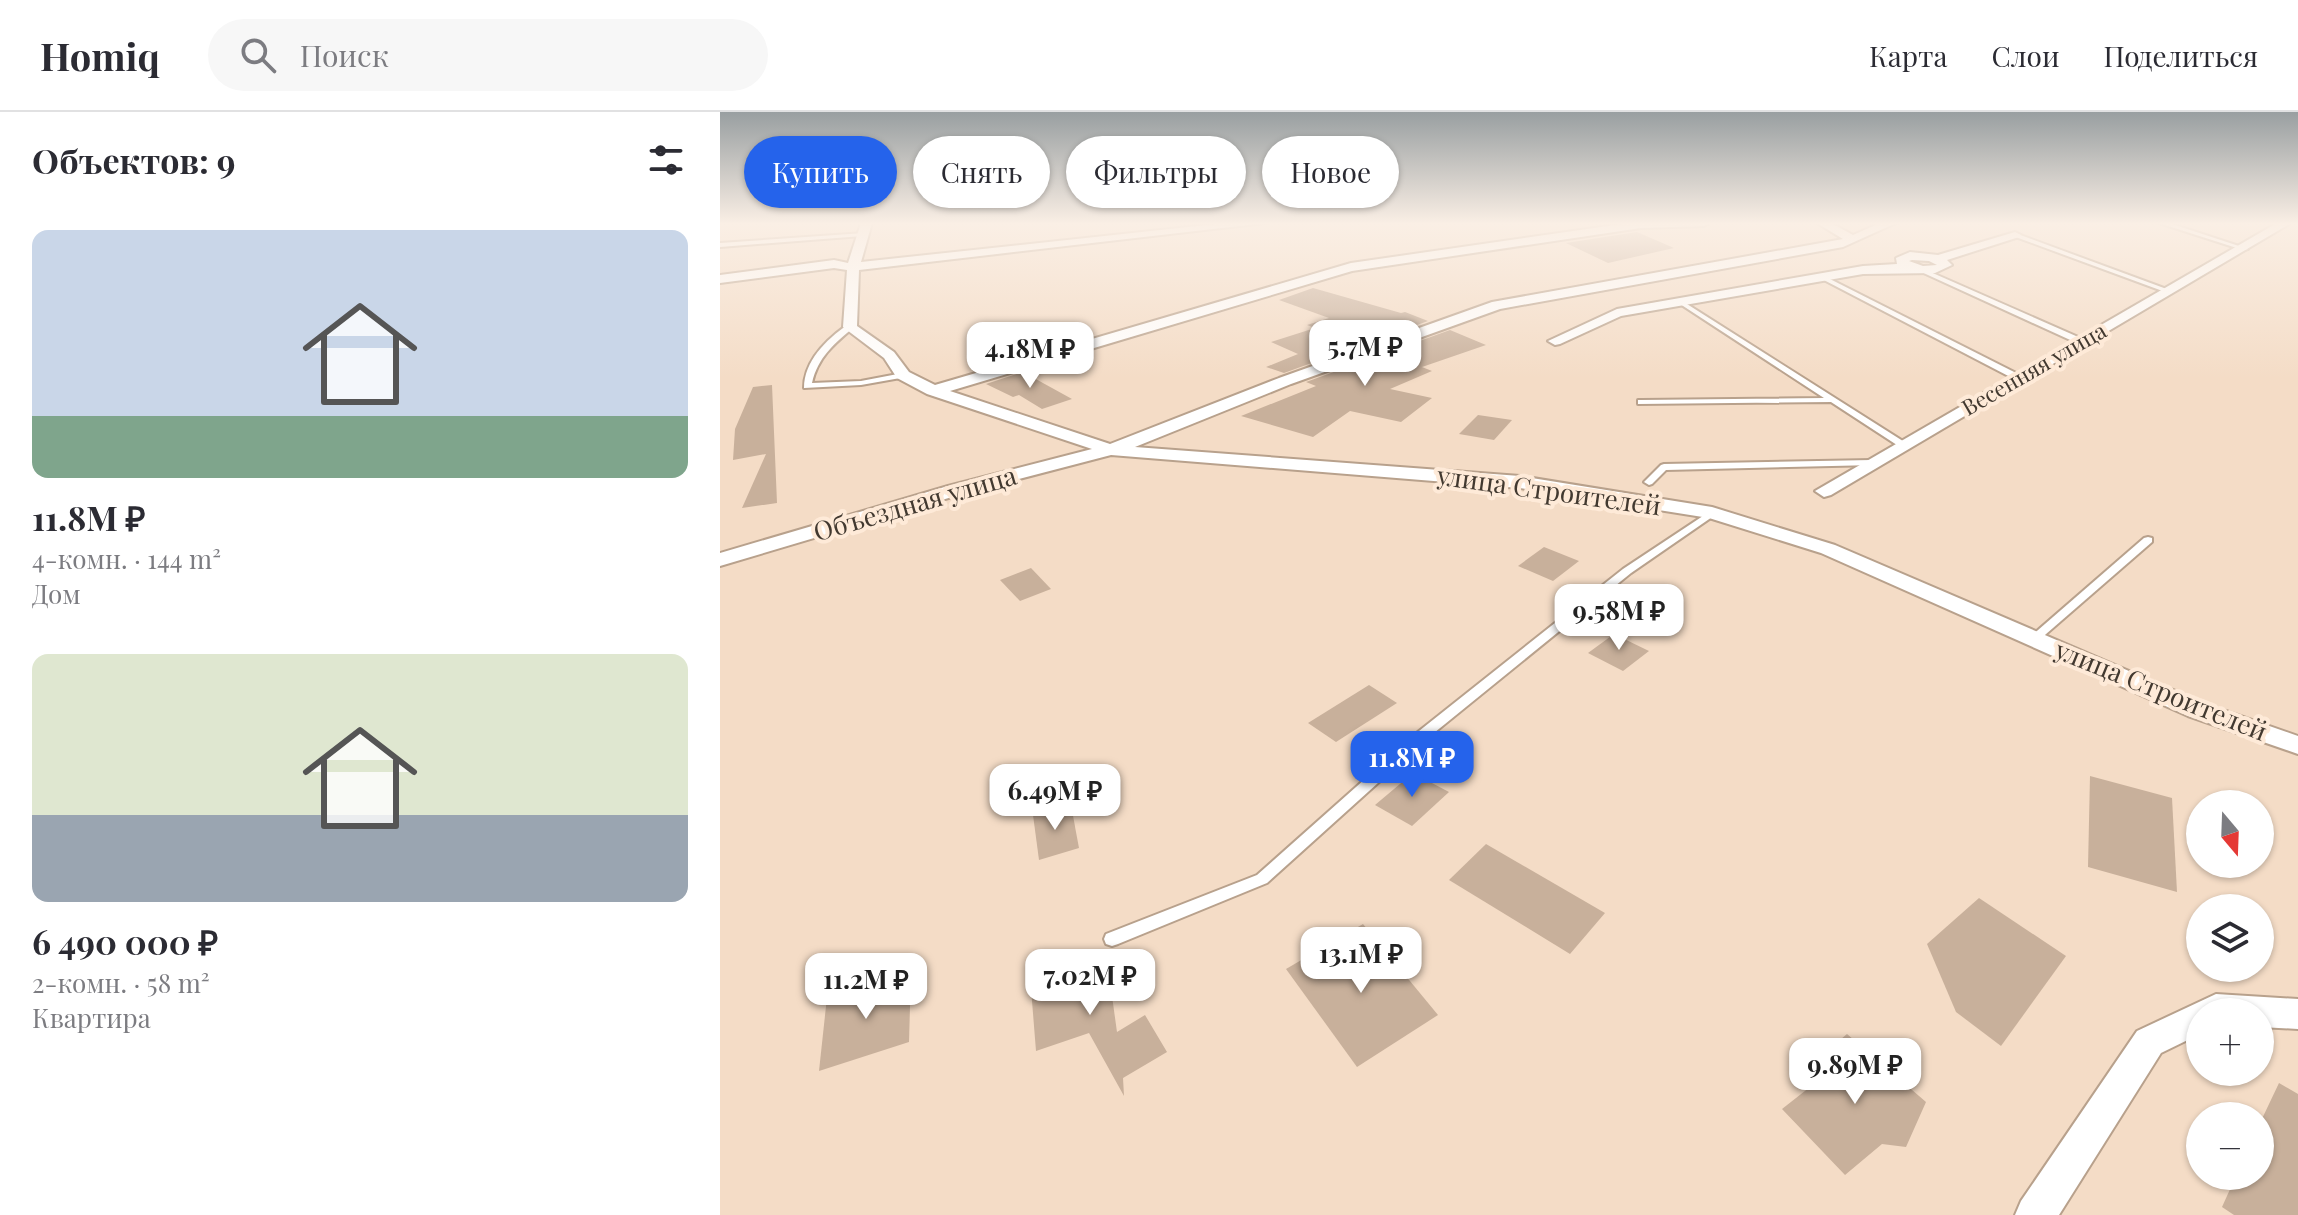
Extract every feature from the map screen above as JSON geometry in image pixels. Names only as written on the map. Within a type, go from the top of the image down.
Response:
[{"type":"street","points":[[720,279],[754,274]]},
{"type":"street","points":[[850,327],[853,274]]},
{"type":"street","points":[[933,391],[1326,274]]},
{"type":"street","points":[[1111,450],[1285,381],[1497,305],[1667,274]]},
{"type":"street","points":[[1555,341],[1617,313],[1837,274]]},
{"type":"street","name":"Весенняя улица","points":[[1824,491],[2201,274]]},
{"type":"street","name":"улица Строителей","points":[[850,327],[889,355],[903,375],[933,391],[1111,450],[1520,482],[1712,513],[1828,549],[2197,710],[2298,745]]},
{"type":"street","name":"Объездная улица","points":[[720,560],[955,490],[1111,450]]},
{"type":"street","points":[[2274,1013],[2298,1014]]},
{"type":"street","points":[[2035,1215],[2088,1139],[2149,1042],[2186,1024]]},
{"type":"lane","points":[[1930,274],[2082,342]]},
{"type":"lane","points":[[2122,274],[2170,292]]},
{"type":"lane","points":[[1822,277],[2019,378]]},
{"type":"lane","points":[[1679,301],[1903,445]]},
{"type":"lane","points":[[850,327],[835,336],[811,361],[807,386],[861,383],[903,375]]},
{"type":"lane","points":[[1641,402],[1832,400]]},
{"type":"lane","points":[[1649,482],[1664,467],[1872,463]]},
{"type":"lane","points":[[1112,939],[1262,879],[1424,734],[1627,571],[1712,513]]},
{"type":"lane","points":[[2034,639],[2148,540]]},
{"type":"building","points":[[1313,288],[1428,321],[1284,373],[1266,367],[1298,354],[1271,342],[1315,328],[1307,325],[1329,318],[1279,300]]},
{"type":"building","points":[[1450,330],[1486,345],[1422,367],[1432,371],[1390,389],[1432,398],[1401,422],[1350,411],[1313,437],[1241,416],[1316,386],[1306,382]]},
{"type":"building","points":[[1023,372],[1072,399],[1042,409],[1019,395],[1013,397],[986,384]]},
{"type":"building","points":[[772,385],[777,503],[742,508],[766,454],[733,460],[735,429],[753,387]]},
{"type":"building","points":[[1478,415],[1512,420],[1494,440],[1459,434]]},
{"type":"building","points":[[1544,547],[1579,561],[1553,581],[1518,566]]},
{"type":"building","points":[[1031,568],[1051,589],[1020,601],[1000,580]]},
{"type":"building","points":[[1614,634],[1649,651],[1623,671],[1588,653]]},
{"type":"building","points":[[1369,685],[1397,703],[1336,742],[1308,723]]},
{"type":"building","points":[[1413,773],[1449,792],[1412,826],[1375,805]]},
{"type":"building","points":[[2090,776],[2172,798],[2177,892],[2088,867]]},
{"type":"building","points":[[1071,805],[1079,848],[1039,860],[1033,815]]},
{"type":"building","points":[[1486,844],[1605,913],[1570,954],[1449,880]]},
{"type":"building","points":[[1979,898],[2066,956],[2001,1046],[1956,1012],[1927,944]]},
{"type":"building","points":[[1363,924],[1438,1015],[1357,1067],[1286,969]]},
{"type":"building","points":[[1106,953],[1117,1032],[1145,1015],[1167,1052],[1123,1078],[1124,1096],[1089,1033],[1036,1051],[1030,976]]},
{"type":"building","points":[[911,972],[909,1042],[819,1071],[827,997]]},
{"type":"building","points":[[1847,1034],[1926,1102],[1906,1147],[1882,1144],[1845,1175],[1782,1109],[1824,1076],[1816,1060]]},
{"type":"building","points":[[2279,1083],[2298,1094],[2298,1215],[2234,1215],[2222,1207],[2230,1190],[2274,1190],[2274,1102],[2270,1102]]}]
